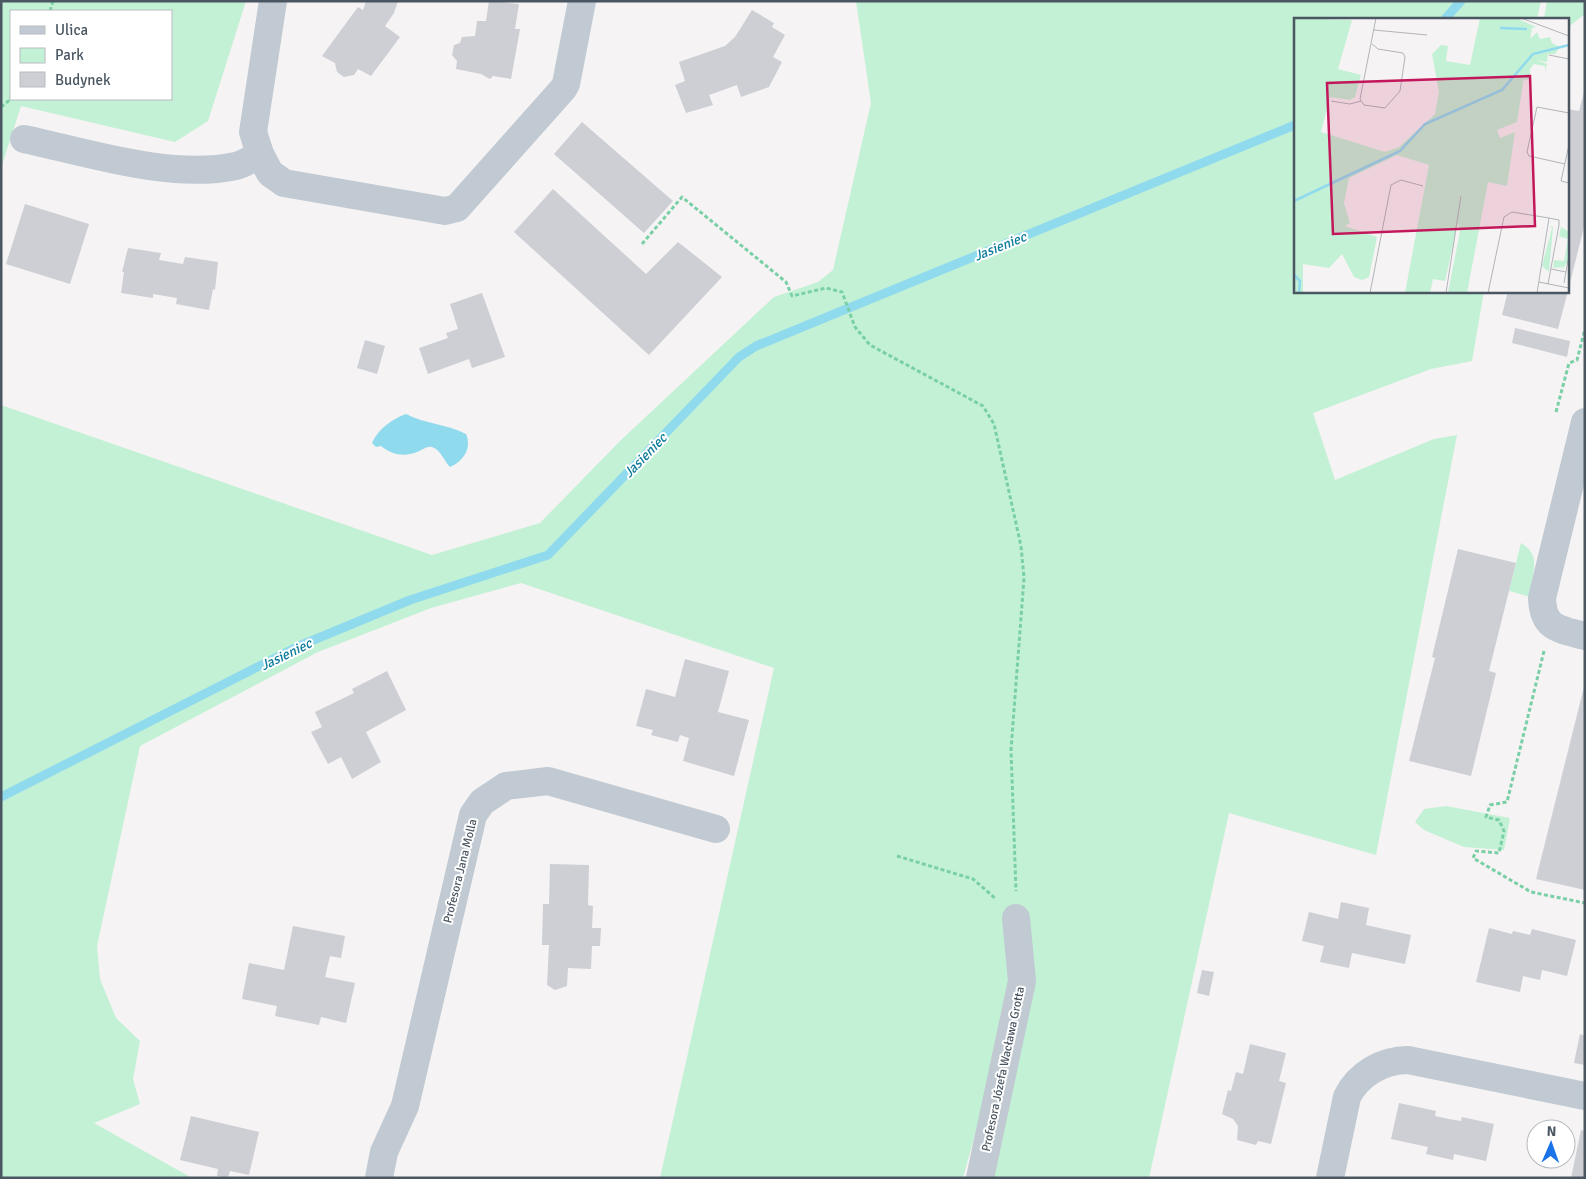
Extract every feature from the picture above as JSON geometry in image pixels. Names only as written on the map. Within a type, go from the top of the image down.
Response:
[{"type":"street","points":[[273,1],[253,132],[260,154],[270,172],[284,183],[445,211],[457,208],[566,84],[582,1]]},
{"type":"street","points":[[24,139],[173,170],[208,170],[238,166],[260,154]]},
{"type":"street","points":[[1585,422],[1542,598],[1545,618],[1550,624],[1558,629],[1585,636]]},
{"type":"street","name":"Profesora Jana Molla","points":[[379,1178],[384,1152],[405,1106],[469,831],[474,815],[482,802],[506,786],[548,782],[716,828]]},
{"type":"street","name":"Profesora Józefa Wacława Grotta","points":[[980,1178],[1022,980],[1016,918]]},
{"type":"street","points":[[1330,1178],[1347,1097],[1351,1089],[1369,1072],[1394,1060],[1408,1060],[1585,1096]]},
{"type":"path","points":[[642,244],[682,197],[786,282],[792,296],[826,288],[842,292],[855,327],[870,345],[983,406],[994,424],[1022,546],[1024,578],[1011,750],[1016,918]]},
{"type":"path","points":[[1550,624],[1506,802],[1490,805],[1486,817],[1499,820],[1504,831],[1499,853],[1476,851],[1473,858],[1531,892],[1585,903]]},
{"type":"path","points":[[897,856],[973,879],[1016,918]]},
{"type":"green space","points":[[1,1],[246,1],[208,121],[175,142],[21,106],[1,168]]},
{"type":"green space","points":[[856,1],[1541,1],[1537,18],[1294,18],[1294,292],[1484,292],[1472,361],[1431,369],[1313,413],[1335,480],[1434,439],[1457,435],[1376,855],[1229,813],[1149,1178],[990,1178],[980,1116],[963,1178],[660,1178],[774,668],[521,583],[431,608],[318,652],[140,746],[97,946],[100,979],[116,1018],[140,1041],[133,1079],[140,1104],[94,1123],[192,1178],[1,1178],[1,405],[432,555],[540,523],[620,441],[774,297],[818,282],[833,270],[871,103]]},
{"type":"green space","points":[[1547,1],[1585,1],[1585,14],[1568,27],[1568,18],[1544,18]]},
{"type":"green space","points":[[1521,543],[1528,548],[1534,560],[1530,597],[1509,591]]},
{"type":"green space","points":[[1446,806],[1510,818],[1504,850],[1464,847],[1424,830],[1415,822],[1424,809]]},
{"type":"water","points":[[406,414],[466,434],[468,444],[466,454],[450,467],[440,453],[432,447],[403,455],[394,453],[381,446],[376,447],[372,443],[386,425]]},
{"type":"building","points":[[366,1],[398,1],[394,13],[385,26],[400,37],[371,76],[358,69],[354,75],[344,77],[337,72],[335,63],[322,56],[358,7],[363,10]]},
{"type":"building","points":[[489,1],[519,4],[515,29],[520,29],[511,79],[493,76],[490,79],[481,74],[456,69],[457,61],[452,55],[454,45],[460,43],[462,37],[475,36],[477,21],[486,21]]},
{"type":"building","points":[[752,10],[774,23],[772,27],[785,35],[773,57],[782,62],[769,87],[741,97],[737,85],[709,95],[713,105],[686,113],[675,85],[685,81],[679,62],[725,46],[735,37]]},
{"type":"building","points":[[1584,92],[1585,223],[1568,291],[1568,109],[1579,111]]},
{"type":"building","points":[[582,122],[673,201],[644,233],[554,154]]},
{"type":"building","points":[[553,189],[646,274],[678,242],[722,277],[649,355],[514,232]]},
{"type":"building","points":[[25,204],[89,224],[70,284],[6,264]]},
{"type":"building","points":[[128,248],[161,253],[159,260],[183,264],[185,257],[218,262],[215,290],[213,289],[209,310],[176,304],[177,298],[153,294],[153,298],[121,293],[124,272],[122,272]]},
{"type":"building","points":[[1508,292],[1568,292],[1558,329],[1502,315]]},
{"type":"building","points":[[482,293],[505,357],[472,368],[469,359],[428,374],[419,348],[448,338],[446,333],[458,329],[450,304]]},
{"type":"building","points":[[1515,328],[1570,341],[1567,357],[1512,343]]},
{"type":"building","points":[[365,340],[385,346],[377,374],[357,368]]},
{"type":"building","points":[[1458,549],[1516,563],[1489,671],[1496,673],[1471,776],[1409,761],[1435,658],[1432,657]]},
{"type":"building","points":[[685,659],[729,671],[718,712],[749,720],[734,776],[683,761],[689,738],[680,735],[678,742],[651,735],[653,730],[636,726],[646,689],[675,697]]},
{"type":"building","points":[[387,671],[406,710],[366,732],[381,762],[352,779],[341,757],[328,764],[311,732],[322,727],[315,712],[354,693],[352,689]]},
{"type":"building","points":[[1585,683],[1585,890],[1536,879]]},
{"type":"building","points":[[550,864],[589,865],[588,905],[593,906],[592,928],[601,928],[600,946],[592,946],[591,969],[568,968],[567,986],[555,990],[547,985],[549,945],[542,945],[543,904],[549,904]]},
{"type":"building","points":[[1341,902],[1369,908],[1366,925],[1411,935],[1405,964],[1352,953],[1349,968],[1320,962],[1324,946],[1302,941],[1309,912],[1338,919]]},
{"type":"building","points":[[293,926],[345,936],[341,958],[330,956],[325,977],[355,983],[346,1023],[321,1017],[319,1025],[275,1016],[277,1006],[242,999],[249,963],[284,970]]},
{"type":"building","points":[[1489,928],[1512,934],[1513,931],[1530,935],[1532,929],[1576,940],[1567,976],[1542,970],[1540,980],[1523,976],[1520,992],[1476,982]]},
{"type":"building","points":[[1202,970],[1214,972],[1209,996],[1197,993]]},
{"type":"building","points":[[1580,1034],[1585,1036],[1585,1065],[1574,1063]]},
{"type":"building","points":[[1250,1044],[1286,1053],[1279,1081],[1286,1083],[1271,1144],[1258,1141],[1256,1145],[1237,1140],[1238,1126],[1233,1119],[1222,1114],[1228,1090],[1231,1091],[1236,1072],[1243,1074]]},
{"type":"building","points":[[1399,1103],[1436,1111],[1435,1116],[1461,1121],[1462,1117],[1494,1124],[1486,1161],[1454,1154],[1453,1160],[1426,1154],[1428,1147],[1391,1139]]},
{"type":"building","points":[[191,1116],[259,1132],[249,1175],[230,1171],[228,1178],[217,1176],[218,1169],[180,1160]]},
{"type":"building","points":[[1581,1130],[1585,1131],[1585,1178],[1571,1178],[1573,1169],[1576,1169],[1576,1154]]},
{"type":"waterway","name":"Jasieniec","points":[[1446,18],[1461,1]]},
{"type":"waterway","name":"Jasieniec","points":[[1,797],[299,646],[410,600],[548,555],[739,357],[756,346],[1294,125]]}]
